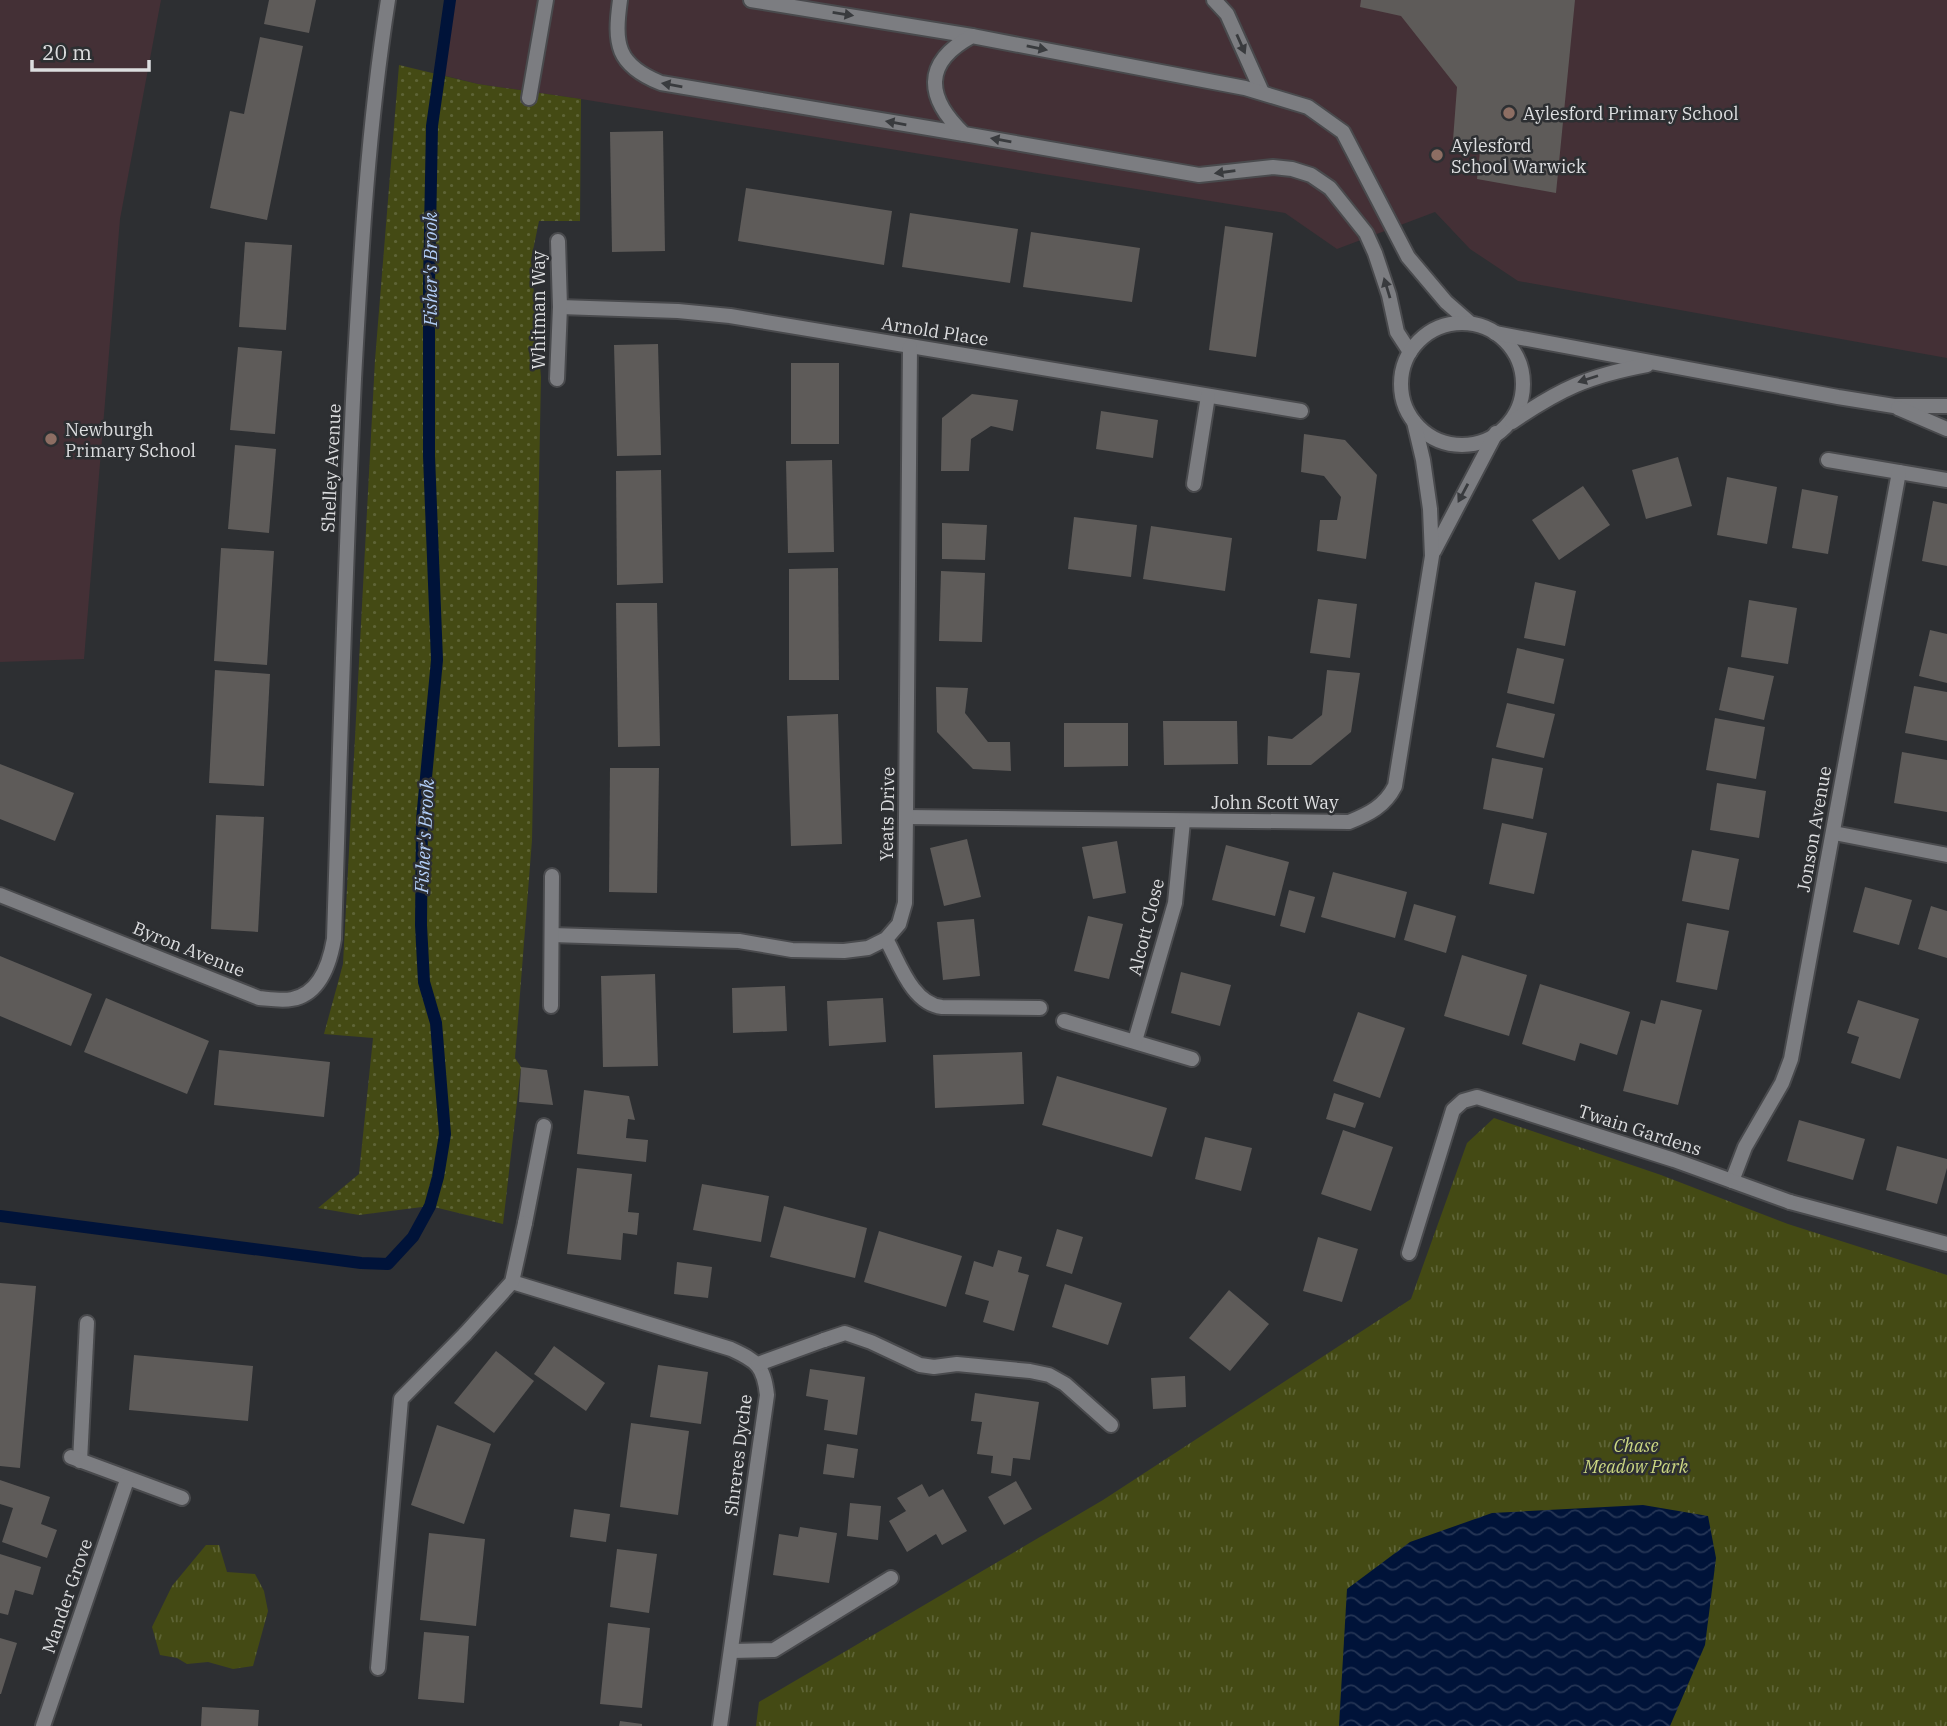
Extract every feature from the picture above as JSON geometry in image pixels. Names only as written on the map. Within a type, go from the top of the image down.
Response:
[{"type":"street","name":"Shelley Avenue","points":[[334,939],[348,498],[363,209],[373,104],[388,0]]},
{"type":"street","points":[[529,98],[547,0]]},
{"type":"street","points":[[620,0],[616,32],[621,50],[629,64],[644,76],[661,83],[1199,175],[1273,167],[1311,175],[1330,188],[1366,233],[1389,295],[1397,332],[1410,352]]},
{"type":"street","points":[[751,0],[972,36],[1262,92],[1308,107],[1343,132],[1408,257],[1446,302],[1470,323]]},
{"type":"street","points":[[1214,0],[1227,14],[1262,92]]},
{"type":"street","points":[[964,134],[942,110],[934,80],[948,52],[972,36]]},
{"type":"street","name":"Whitman Way","points":[[557,379],[560,307],[558,241]]},
{"type":"street","name":"Arnold Place","points":[[560,307],[678,311],[730,316],[1301,411]]},
{"type":"street","points":[[1452,323],[1470,323],[1488,328],[1503,338],[1522,370],[1522,391],[1517,410],[1501,430],[1447,522],[1432,556],[1430,509],[1423,460],[1413,422],[1404,404],[1400,383],[1403,367],[1420,338],[1435,328],[1452,323]]},
{"type":"street","points":[[1495,333],[1894,405],[1947,406]]},
{"type":"street","name":"Yeats Drive","points":[[886,939],[899,924],[905,903],[910,347]]},
{"type":"street","points":[[1413,422],[1429,436],[1450,444],[1470,445],[1489,439],[1543,401],[1577,383],[1620,370],[1655,364]]},
{"type":"street","points":[[1194,484],[1209,396]]},
{"type":"street","points":[[1894,405],[1947,429]]},
{"type":"street","points":[[1828,460],[1947,480]]},
{"type":"street","name":"Jonson Avenue","points":[[1732,1181],[1745,1147],[1782,1083],[1791,1059],[1899,472]]},
{"type":"street","name":"John Scott Way","points":[[906,817],[1349,822],[1365,816],[1388,800],[1395,786],[1432,556]]},
{"type":"street","name":"Alcott Close","points":[[1135,1041],[1175,904],[1183,821]]},
{"type":"street","points":[[1834,833],[1947,855]]},
{"type":"street","points":[[551,1006],[552,876]]},
{"type":"street","name":"Byron Avenue","points":[[0,895],[259,998],[294,999],[309,991],[322,978],[334,939]]},
{"type":"street","points":[[552,935],[739,941],[792,950],[844,951],[868,948],[886,939],[920,997],[931,1004],[942,1007],[1040,1008]]},
{"type":"street","points":[[1064,1021],[1192,1059]]},
{"type":"street","name":"Twain Gardens","points":[[1409,1253],[1453,1110],[1463,1101],[1477,1097],[1674,1160],[1790,1202],[1947,1244]]},
{"type":"street","points":[[378,1668],[401,1399],[512,1282],[544,1126]]},
{"type":"street","points":[[512,1282],[731,1349],[758,1364],[845,1333],[920,1365],[934,1367],[957,1364],[1049,1375],[1065,1384],[1111,1425]]},
{"type":"street","points":[[87,1323],[75,1459],[182,1498]]},
{"type":"street","name":"Shreres Dyche","points":[[720,1726],[767,1395],[765,1378],[758,1364]]},
{"type":"street","name":"Mander Grove","points":[[43,1726],[127,1480]]},
{"type":"street","points":[[732,1651],[774,1650],[891,1578]]},
{"type":"shaded area","name":"Newburgh Primary School","points":[[0,0],[161,0],[120,219],[84,659],[0,662]]},
{"type":"shaded area","name":"Aylesford School Warwick","points":[[449,0],[1947,0],[1947,358],[1518,281],[1470,249],[1435,212],[1337,249],[1285,213],[478,84],[438,74]]},
{"type":"green space","points":[[399,65],[478,84],[581,99],[580,221],[539,221],[531,260],[541,377],[532,840],[515,1058],[521,1067],[503,1224],[430,1206],[359,1215],[318,1208],[359,1174],[373,1038],[324,1034],[343,964],[375,360]]},
{"type":"green space","name":"Chase Meadow Park","points":[[1494,1118],[1661,1175],[1788,1224],[1947,1275],[1947,1726],[756,1726],[759,1702],[1103,1500],[1411,1299],[1467,1143]]},
{"type":"green space","points":[[206,1545],[219,1545],[227,1572],[255,1574],[264,1591],[268,1611],[253,1666],[233,1669],[208,1662],[187,1664],[177,1658],[160,1655],[152,1627],[172,1586]]},
{"type":"water","points":[[1643,1505],[1708,1516],[1716,1558],[1705,1645],[1670,1726],[1339,1726],[1347,1589],[1410,1542],[1492,1513]]},
{"type":"building","points":[[269,0],[316,0],[309,33],[264,24]]},
{"type":"building","name":"Aylesford Primary School","points":[[1361,0],[1575,0],[1556,193],[1477,179],[1481,142],[1453,140],[1457,87],[1401,16],[1360,7]]},
{"type":"building","points":[[260,37],[303,46],[267,220],[210,208],[230,111],[244,114]]},
{"type":"building","points":[[663,131],[665,251],[612,252],[610,132]]},
{"type":"building","points":[[746,188],[892,211],[884,265],[738,241]]},
{"type":"building","points":[[910,213],[1018,229],[1010,283],[902,267]]},
{"type":"building","points":[[1225,226],[1273,233],[1256,357],[1209,350]]},
{"type":"building","points":[[1031,232],[1140,248],[1132,302],[1023,287]]},
{"type":"building","points":[[245,242],[292,245],[286,330],[239,327]]},
{"type":"building","points":[[658,344],[661,455],[617,456],[614,345]]},
{"type":"building","points":[[238,347],[282,351],[275,434],[230,430]]},
{"type":"building","points":[[791,363],[839,363],[839,444],[791,444]]},
{"type":"building","points":[[972,394],[1018,400],[1013,431],[991,426],[971,439],[969,471],[941,471],[942,418]]},
{"type":"building","points":[[1101,411],[1158,420],[1153,458],[1096,449]]},
{"type":"building","points":[[1304,434],[1345,440],[1377,475],[1366,559],[1317,551],[1320,520],[1337,520],[1341,497],[1324,476],[1301,472]]},
{"type":"building","points":[[235,445],[276,449],[269,533],[228,529]]},
{"type":"building","points":[[1678,457],[1692,506],[1646,519],[1632,470]]},
{"type":"building","points":[[832,460],[834,552],[788,553],[786,461]]},
{"type":"building","points":[[661,470],[663,583],[617,585],[616,471]]},
{"type":"building","points":[[1727,477],[1777,487],[1767,544],[1717,535]]},
{"type":"building","points":[[1583,486],[1610,525],[1559,560],[1532,520]]},
{"type":"building","points":[[1802,489],[1838,496],[1828,554],[1792,548]]},
{"type":"building","points":[[1933,501],[1947,504],[1947,566],[1922,561]]},
{"type":"building","points":[[1074,517],[1137,525],[1131,577],[1068,569]]},
{"type":"building","points":[[942,523],[987,525],[985,560],[942,559]]},
{"type":"building","points":[[1151,526],[1232,538],[1225,591],[1143,579]]},
{"type":"building","points":[[221,548],[274,551],[267,665],[214,661]]},
{"type":"building","points":[[838,568],[839,680],[789,680],[789,569]]},
{"type":"building","points":[[941,571],[985,573],[982,642],[939,641]]},
{"type":"building","points":[[1535,582],[1576,591],[1565,646],[1524,638]]},
{"type":"building","points":[[1318,599],[1357,604],[1350,658],[1310,653]]},
{"type":"building","points":[[1749,600],[1797,608],[1788,664],[1741,657]]},
{"type":"building","points":[[616,603],[657,603],[660,746],[618,747]]},
{"type":"building","points":[[1930,630],[1947,634],[1947,683],[1919,676]]},
{"type":"building","points":[[1517,648],[1564,659],[1554,704],[1507,693]]},
{"type":"building","points":[[1728,667],[1774,676],[1764,720],[1719,710]]},
{"type":"building","points":[[215,670],[270,674],[264,786],[209,783]]},
{"type":"building","points":[[1327,670],[1360,673],[1351,732],[1311,765],[1267,765],[1268,736],[1292,739],[1322,715]]},
{"type":"building","points":[[1914,686],[1947,692],[1947,741],[1905,733]]},
{"type":"building","points":[[936,687],[968,688],[965,713],[988,742],[1010,742],[1011,771],[973,769],[937,732]]},
{"type":"building","points":[[1507,703],[1555,714],[1544,758],[1496,747]]},
{"type":"building","points":[[838,714],[842,844],[791,846],[787,716]]},
{"type":"building","points":[[1715,718],[1765,727],[1756,779],[1706,770]]},
{"type":"building","points":[[1163,721],[1237,721],[1238,764],[1164,765]]},
{"type":"building","points":[[1064,723],[1128,723],[1128,766],[1064,767]]},
{"type":"building","points":[[1902,752],[1947,760],[1947,812],[1894,803]]},
{"type":"building","points":[[1492,758],[1543,768],[1533,819],[1483,809]]},
{"type":"building","points":[[0,764],[74,793],[55,841],[0,819]]},
{"type":"building","points":[[610,768],[659,768],[657,893],[609,892]]},
{"type":"building","points":[[1717,783],[1766,791],[1759,838],[1710,830]]},
{"type":"building","points":[[216,815],[264,817],[258,932],[211,929]]},
{"type":"building","points":[[1502,823],[1547,833],[1534,894],[1489,884]]},
{"type":"building","points":[[967,839],[981,897],[944,906],[930,848]]},
{"type":"building","points":[[1117,841],[1126,893],[1093,899],[1082,847]]},
{"type":"building","points":[[1226,845],[1289,862],[1275,916],[1212,900]]},
{"type":"building","points":[[1692,850],[1739,859],[1729,910],[1682,901]]},
{"type":"building","points":[[1333,872],[1407,892],[1395,938],[1321,917]]},
{"type":"building","points":[[1865,887],[1912,900],[1899,945],[1853,932]]},
{"type":"building","points":[[1289,890],[1315,897],[1305,933],[1280,926]]},
{"type":"building","points":[[1414,904],[1456,916],[1446,953],[1404,940]]},
{"type":"building","points":[[1931,906],[1947,911],[1947,958],[1918,949]]},
{"type":"building","points":[[1088,916],[1123,924],[1109,979],[1074,971]]},
{"type":"building","points":[[974,919],[980,976],[943,980],[937,922]]},
{"type":"building","points":[[1687,923],[1729,931],[1717,990],[1676,982]]},
{"type":"building","points":[[1462,955],[1527,975],[1509,1036],[1444,1016]]},
{"type":"building","points":[[0,956],[92,994],[71,1046],[0,1016]]},
{"type":"building","points":[[1181,972],[1231,985],[1220,1026],[1171,1013]]},
{"type":"building","points":[[655,974],[658,1066],[603,1067],[601,976]]},
{"type":"building","points":[[1540,984],[1630,1012],[1617,1055],[1580,1043],[1575,1061],[1522,1044]]},
{"type":"building","points":[[785,986],[787,1031],[733,1033],[732,988]]},
{"type":"building","points":[[106,998],[209,1041],[187,1094],[84,1052]]},
{"type":"building","points":[[883,998],[886,1042],[829,1046],[827,1001]]},
{"type":"building","points":[[1661,1000],[1702,1010],[1678,1105],[1623,1091],[1641,1020],[1655,1024]]},
{"type":"building","points":[[1858,1000],[1919,1019],[1900,1079],[1851,1063],[1859,1037],[1847,1033]]},
{"type":"building","points":[[1358,1012],[1405,1028],[1380,1098],[1333,1081]]},
{"type":"building","points":[[219,1050],[330,1062],[324,1117],[214,1105]]},
{"type":"building","points":[[1022,1052],[1024,1104],[935,1108],[933,1055]]},
{"type":"building","points":[[521,1067],[547,1070],[553,1105],[519,1102]]},
{"type":"building","points":[[1057,1076],[1167,1108],[1152,1157],[1042,1125]]},
{"type":"building","points":[[584,1090],[629,1096],[635,1120],[628,1119],[626,1138],[648,1140],[646,1162],[577,1154]]},
{"type":"building","points":[[1334,1093],[1364,1103],[1355,1128],[1326,1119]]},
{"type":"building","points":[[1799,1120],[1865,1139],[1853,1180],[1787,1161]]},
{"type":"building","points":[[1343,1130],[1393,1147],[1371,1211],[1321,1194]]},
{"type":"building","points":[[1205,1137],[1252,1148],[1241,1191],[1195,1179]]},
{"type":"building","points":[[1897,1146],[1947,1159],[1937,1204],[1886,1190]]},
{"type":"building","points":[[577,1168],[632,1174],[628,1212],[639,1213],[637,1235],[623,1233],[621,1260],[567,1254]]},
{"type":"building","points":[[702,1184],[769,1196],[761,1242],[693,1230]]},
{"type":"building","points":[[784,1206],[867,1228],[855,1278],[770,1257]]},
{"type":"building","points":[[1057,1229],[1083,1237],[1072,1274],[1046,1266]]},
{"type":"building","points":[[879,1231],[962,1256],[946,1307],[864,1282]]},
{"type":"building","points":[[1318,1237],[1358,1249],[1342,1302],[1303,1291]]},
{"type":"building","points":[[998,1250],[1022,1257],[1018,1272],[1029,1275],[1014,1331],[983,1322],[989,1301],[965,1294],[974,1261],[993,1267]]},
{"type":"building","points":[[677,1262],[712,1267],[708,1298],[674,1294]]},
{"type":"building","points":[[0,1283],[36,1286],[20,1468],[0,1466]]},
{"type":"building","points":[[1065,1284],[1122,1303],[1108,1345],[1052,1327]]},
{"type":"building","points":[[1229,1290],[1269,1324],[1230,1371],[1189,1338]]},
{"type":"building","points":[[554,1346],[605,1383],[586,1411],[534,1374]]},
{"type":"building","points":[[496,1351],[534,1381],[494,1433],[454,1403]]},
{"type":"building","points":[[134,1355],[253,1366],[248,1421],[129,1410]]},
{"type":"building","points":[[658,1365],[708,1372],[701,1424],[650,1417]]},
{"type":"building","points":[[810,1369],[865,1377],[857,1435],[824,1430],[828,1400],[806,1396]]},
{"type":"building","points":[[1185,1376],[1186,1407],[1153,1409],[1151,1378]]},
{"type":"building","points":[[975,1393],[1039,1402],[1030,1460],[1013,1458],[1011,1476],[991,1473],[993,1456],[977,1454],[982,1422],[971,1421]]},
{"type":"building","points":[[631,1423],[689,1431],[678,1515],[620,1507]]},
{"type":"building","points":[[437,1425],[491,1444],[464,1524],[411,1505]]},
{"type":"building","points":[[827,1444],[858,1449],[854,1478],[823,1474]]},
{"type":"building","points":[[0,1480],[50,1497],[41,1524],[57,1530],[47,1558],[2,1542],[13,1508],[0,1504]]},
{"type":"building","points":[[1016,1481],[1032,1509],[1004,1525],[988,1497]]},
{"type":"building","points":[[922,1484],[929,1497],[943,1489],[967,1531],[942,1545],[936,1534],[907,1552],[889,1521],[906,1511],[897,1498]]},
{"type":"building","points":[[850,1503],[881,1506],[878,1540],[847,1536]]},
{"type":"building","points":[[574,1509],[610,1514],[606,1542],[570,1537]]},
{"type":"building","points":[[800,1527],[837,1533],[829,1583],[773,1575],[779,1534],[798,1537]]},
{"type":"building","points":[[429,1533],[485,1539],[476,1626],[420,1620]]},
{"type":"building","points":[[617,1549],[657,1554],[649,1613],[610,1607]]},
{"type":"building","points":[[0,1554],[41,1567],[33,1595],[15,1590],[8,1615],[0,1613]]},
{"type":"building","points":[[608,1623],[650,1628],[642,1708],[600,1704]]},
{"type":"building","points":[[424,1632],[469,1636],[464,1703],[418,1699]]},
{"type":"building","points":[[0,1638],[17,1643],[1,1694],[0,1694]]},
{"type":"building","points":[[202,1707],[259,1710],[258,1726],[201,1726]]},
{"type":"building","points":[[620,1721],[642,1724],[642,1726],[619,1726]]},
{"type":"waterway","name":"Fisher's Brook","points":[[0,1216],[361,1263],[388,1264],[413,1237],[430,1206],[445,1134],[436,1023],[424,982],[421,925],[422,820],[437,660],[429,456],[429,284],[432,126],[450,0]]},
{"type":"place","name":"Aylesford Primary School","points":[[1509,113]]},
{"type":"place","name":"Aylesford School Warwick","points":[[1437,155]]},
{"type":"place","name":"Newburgh Primary School","points":[[51,439]]}]
